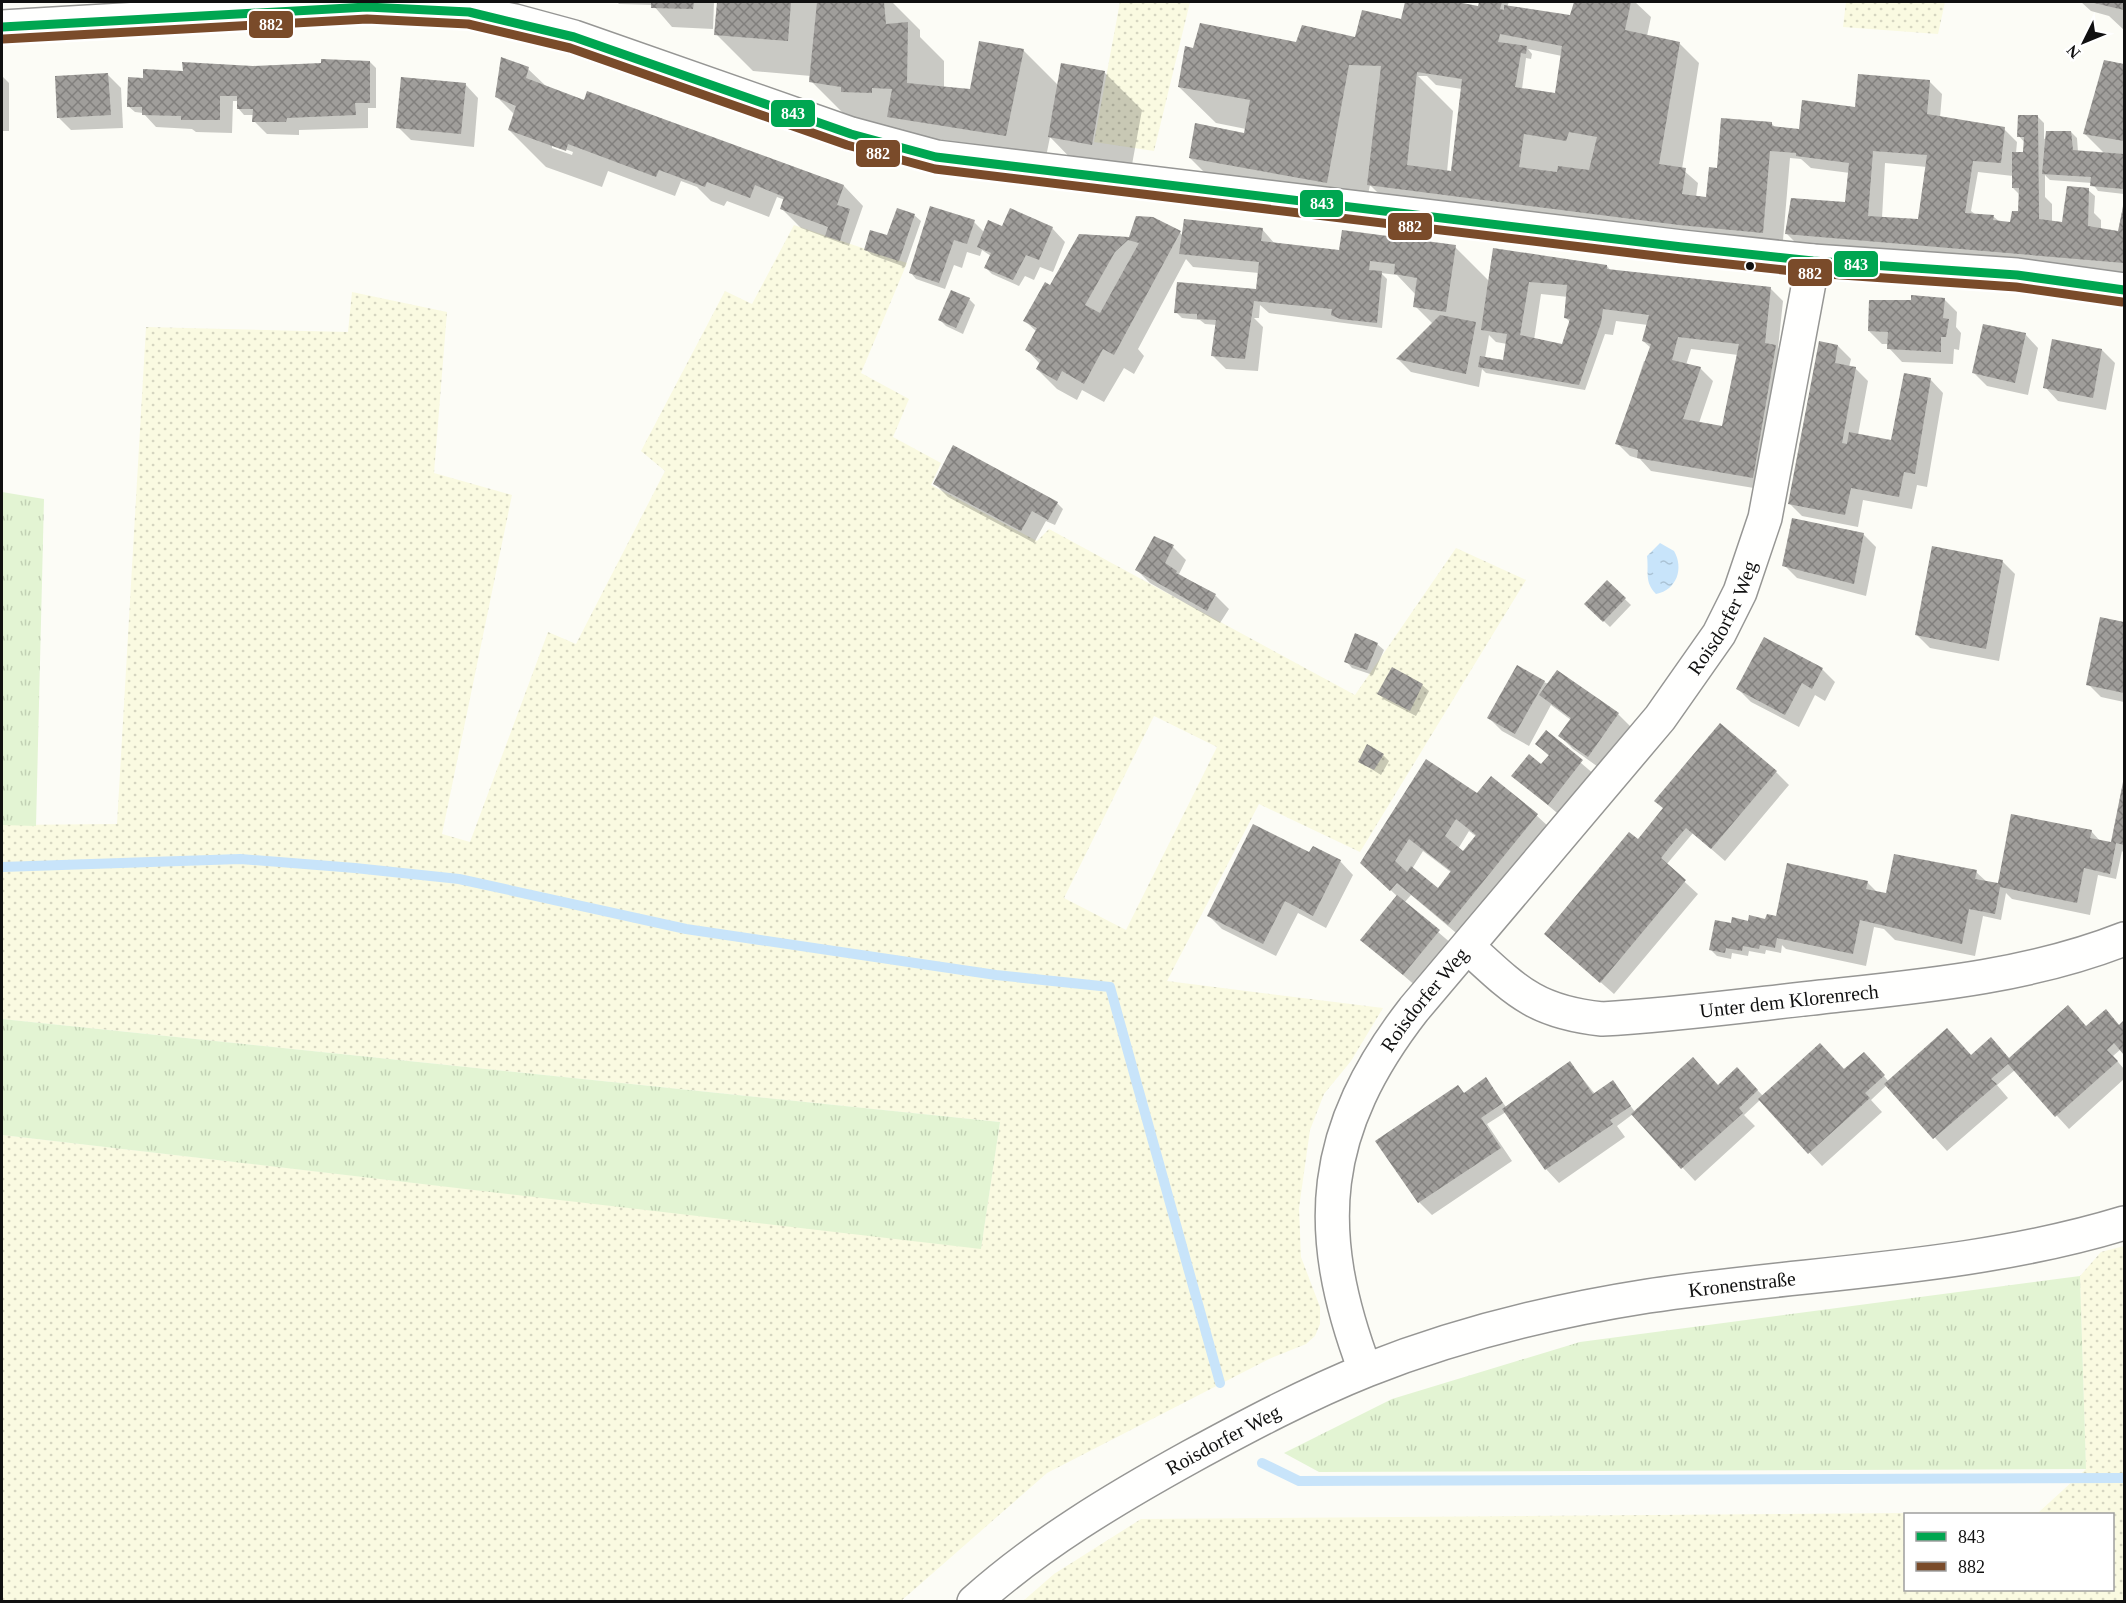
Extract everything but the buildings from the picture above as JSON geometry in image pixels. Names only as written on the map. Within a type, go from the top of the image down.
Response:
[{"type":"street","points":[[2,27],[356,7],[469,12],[515,21],[574,38],[851,134],[936,157],[1813,261],[2017,275],[2124,290]]},
{"type":"street","name":"Roisdorfer Weg","points":[[974,1602],[1048,1544],[1137,1485],[1248,1426],[1365,1370],[1345,1309],[1334,1256],[1331,1204],[1336,1163],[1346,1127],[1367,1078],[1414,1009],[1660,718],[1708,654],[1732,610],[1751,563],[1765,518],[1813,261]]},
{"type":"street","name":"Unter dem Klorenrech","points":[[1468,947],[1519,993],[1541,1006],[1570,1016],[1602,1019],[1847,994],[2007,974],[2055,963],[2124,939]]},
{"type":"street","name":"Kronenstraße","points":[[1365,1370],[1480,1332],[1573,1308],[1689,1290],[1976,1256],[2068,1238],[2124,1223]]},
{"type":"green space","points":[[1120,2],[1190,2],[1154,151],[1094,142]]},
{"type":"green space","points":[[1846,2],[1945,2],[1938,34],[1843,27]]},
{"type":"green space","points":[[794,225],[907,263],[861,373],[909,399],[893,437],[941,463],[931,485],[1037,541],[1049,529],[1355,695],[1456,548],[1526,580],[1360,852],[1259,804],[1167,981],[1383,1008],[1351,1061],[1324,1094],[1310,1130],[1299,1208],[1301,1257],[1320,1307],[1320,1324],[1315,1336],[1306,1344],[1269,1359],[1047,1473],[901,1601],[2,1601],[2,1135],[981,1248],[1000,1122],[2,1019],[2,825],[117,824],[146,327],[348,332],[352,292],[447,312],[434,473],[512,495],[442,834],[470,842],[548,632],[576,644],[665,471],[641,451],[725,291],[752,304]],"holes":[[[1154,716],[1217,747],[1126,930],[1064,898]]]},
{"type":"green space","points":[[2,492],[44,499],[36,826],[2,825]]},
{"type":"green space","points":[[2,1019],[1000,1122],[981,1249],[2,1135]]},
{"type":"green space","points":[[2124,1246],[2124,1601],[1022,1602],[1054,1574],[1141,1519],[1904,1513],[1904,1591],[2114,1591],[2114,1513],[1911,1513],[2039,1512],[2086,1469],[2080,1276],[2101,1252]]},
{"type":"green space","points":[[2080,1276],[2086,1469],[1319,1472],[1284,1453],[1392,1399],[1580,1342]]},
{"type":"water","points":[[1660,543],[1674,551],[1678,571],[1674,583],[1663,592],[1656,594],[1648,581],[1647,556]]},
{"type":"waterway","points":[[2,867],[240,859],[459,879],[686,929],[996,975],[1110,987],[1220,1383]]},
{"type":"waterway","points":[[1262,1463],[1299,1481],[2124,1478]]},
{"type":"transit line","name":"843","points":[[2,27],[367,7],[469,12],[574,37],[851,134],[936,157],[1682,247],[1813,261],[2017,275],[2124,290]]},
{"type":"transit line","name":"882","points":[[3,39],[367,19],[468,24],[570,48],[847,145],[935,169],[1681,259],[1812,273],[2016,287],[2122,302]]}]
